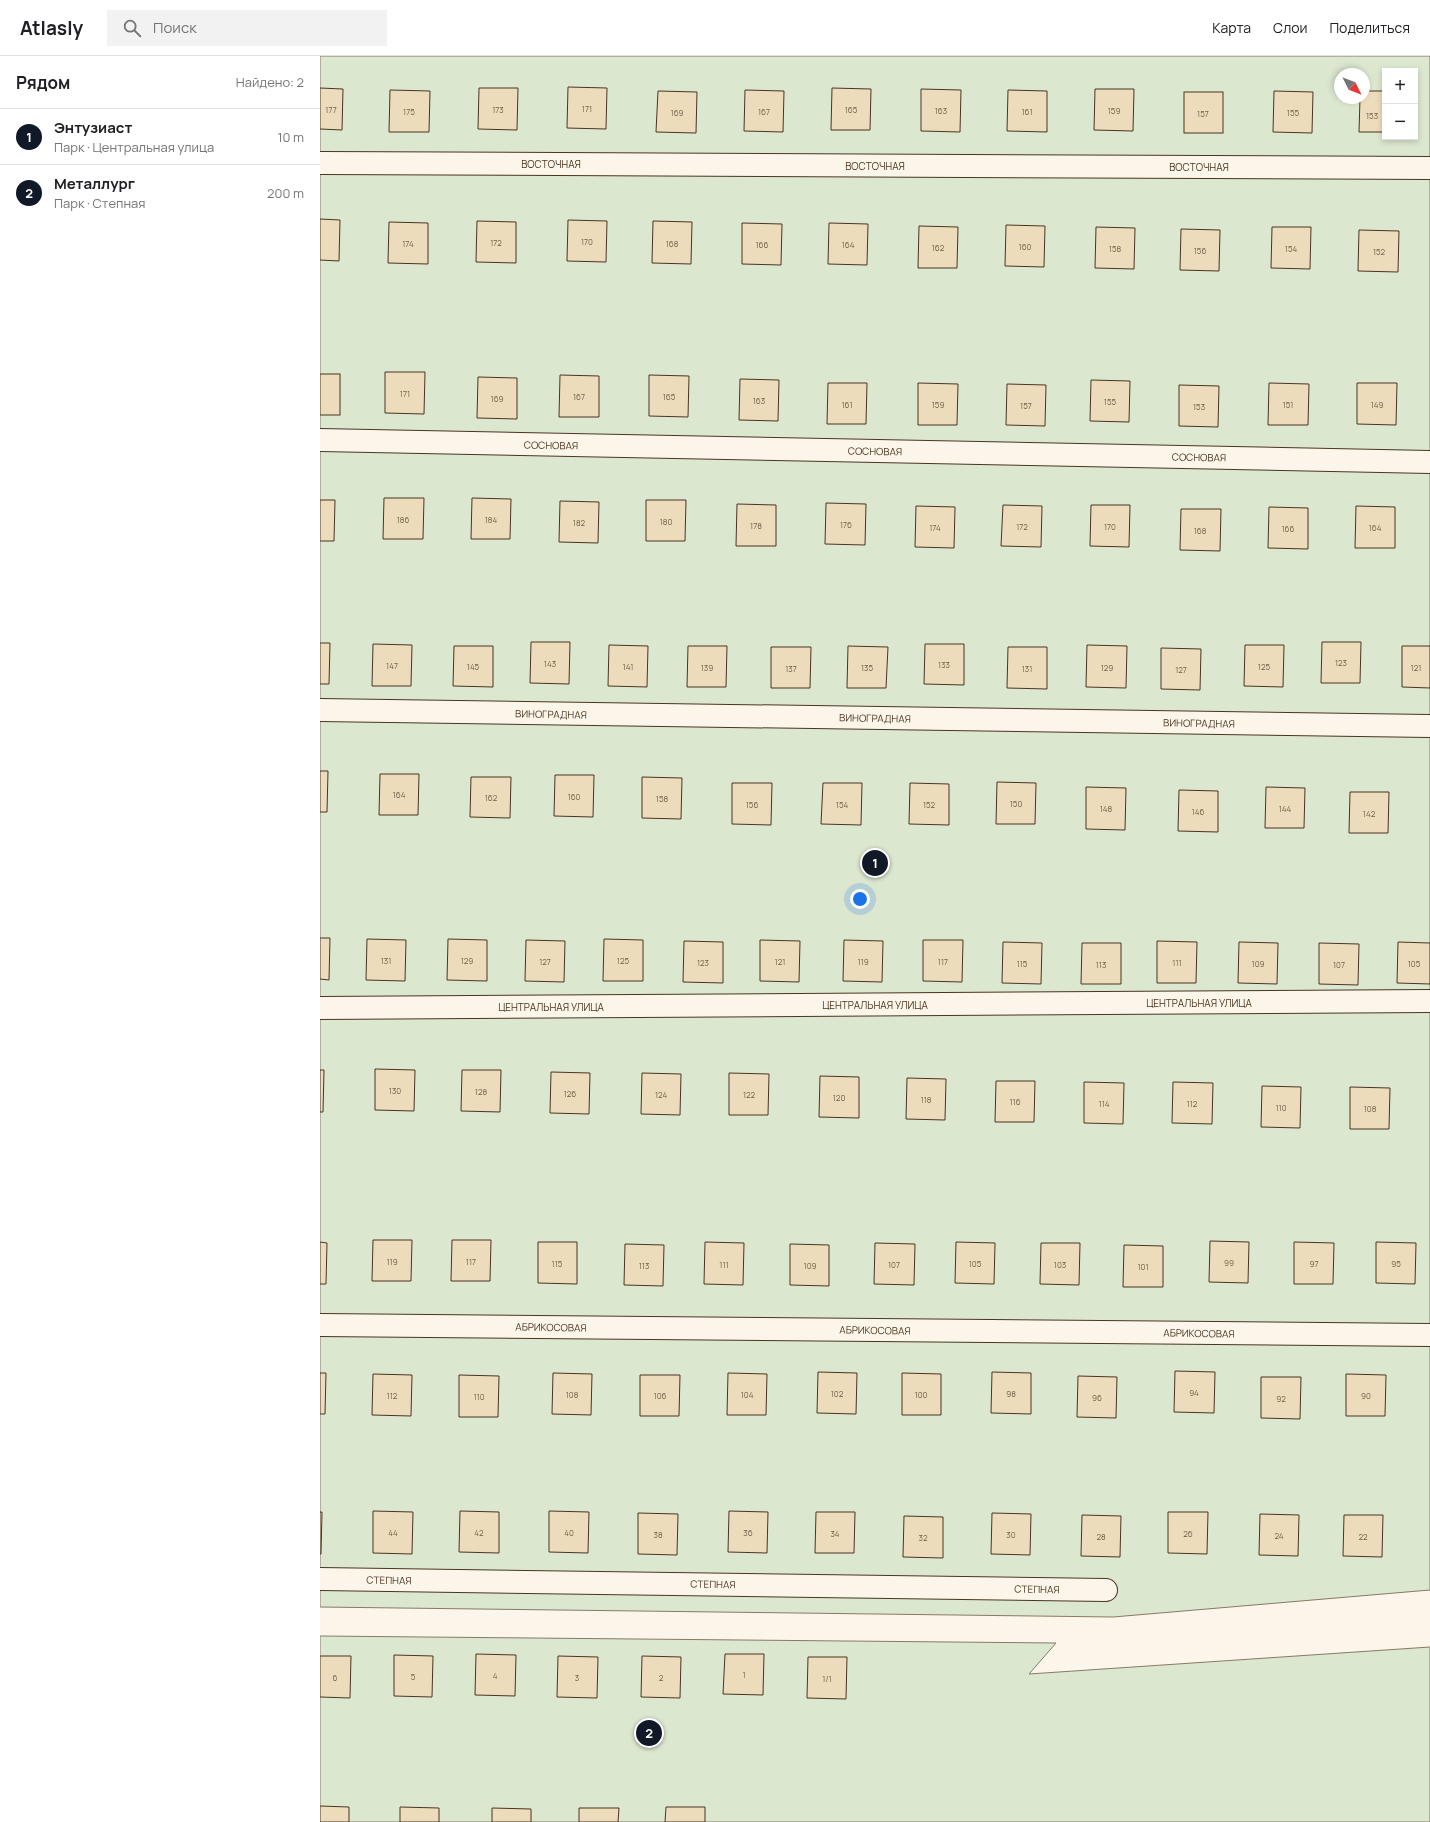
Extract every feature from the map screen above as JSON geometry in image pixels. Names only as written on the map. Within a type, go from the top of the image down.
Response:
[{"type":"street","name":"ВОСТОЧНАЯ","points":[[320,163],[1430,168]]},
{"type":"street","name":"СОСНОВАЯ","points":[[320,440],[1430,462]]},
{"type":"street","name":"ВИНОГРАДНАЯ","points":[[320,710],[1430,726]]},
{"type":"street","name":"ЦЕНТРАЛЬНАЯ УЛИЦА","points":[[320,1008],[1430,1001]]},
{"type":"street","name":"АБРИКОСОВАЯ","points":[[320,1325],[1430,1335]]},
{"type":"street","name":"СТЕПНАЯ","points":[[320,1579],[1106,1590]]},
{"type":"green space","points":[[320,56],[1430,56],[1430,1590],[1113,1617],[320,1607]]},
{"type":"green space","points":[[320,1636],[1056,1643],[1029,1674],[1430,1647],[1430,1822],[320,1822]]},
{"type":"building","points":[[568,87],[607,88],[606,129],[567,128]]},
{"type":"building","points":[[320,88],[343,89],[342,130],[320,129]]},
{"type":"building","points":[[479,88],[518,88],[517,130],[478,129]]},
{"type":"building","points":[[832,88],[871,89],[870,130],[831,130]]},
{"type":"building","points":[[921,89],[961,90],[960,132],[921,131]]},
{"type":"building","points":[[1095,89],[1134,89],[1133,131],[1094,130]]},
{"type":"building","points":[[390,90],[430,91],[429,132],[389,132]]},
{"type":"building","points":[[745,90],[784,91],[783,132],[744,131]]},
{"type":"building","points":[[1008,90],[1047,91],[1047,132],[1007,131]]},
{"type":"building","points":[[658,91],[697,92],[696,133],[656,132]]},
{"type":"building","points":[[1274,91],[1313,92],[1312,133],[1273,132]]},
{"type":"building","points":[[1370,91],[1382,91],[1382,132],[1359,132],[1360,104],[1370,104]]},
{"type":"building","points":[[1184,92],[1223,92],[1223,133],[1184,133]]},
{"type":"building","points":[[320,219],[340,220],[339,261],[320,260]]},
{"type":"building","points":[[568,220],[607,221],[606,262],[567,261]]},
{"type":"building","points":[[477,221],[516,222],[516,263],[476,262]]},
{"type":"building","points":[[653,221],[692,222],[691,264],[652,263]]},
{"type":"building","points":[[389,222],[428,223],[428,264],[388,263]]},
{"type":"building","points":[[742,223],[782,224],[781,265],[742,264]]},
{"type":"building","points":[[829,223],[868,224],[867,265],[828,264]]},
{"type":"building","points":[[1006,225],[1045,226],[1044,267],[1005,266]]},
{"type":"building","points":[[919,226],[958,227],[957,268],[918,268]]},
{"type":"building","points":[[1096,227],[1135,228],[1134,269],[1095,268]]},
{"type":"building","points":[[1272,227],[1311,227],[1310,269],[1271,268]]},
{"type":"building","points":[[1181,229],[1220,230],[1219,271],[1180,270]]},
{"type":"building","points":[[1359,230],[1399,231],[1398,272],[1358,271]]},
{"type":"building","points":[[385,372],[425,372],[424,414],[385,413]]},
{"type":"building","points":[[320,374],[340,374],[340,415],[320,415]]},
{"type":"building","points":[[560,375],[599,376],[599,417],[559,417]]},
{"type":"building","points":[[649,375],[689,376],[688,417],[649,416]]},
{"type":"building","points":[[478,377],[517,378],[517,419],[477,418]]},
{"type":"building","points":[[740,379],[779,380],[778,421],[739,420]]},
{"type":"building","points":[[1091,380],[1130,381],[1129,422],[1090,421]]},
{"type":"building","points":[[828,383],[867,383],[866,424],[827,424]]},
{"type":"building","points":[[918,383],[958,384],[957,425],[918,425]]},
{"type":"building","points":[[1269,383],[1309,384],[1308,425],[1268,425]]},
{"type":"building","points":[[1357,383],[1397,383],[1396,425],[1357,424]]},
{"type":"building","points":[[1007,384],[1046,385],[1045,426],[1006,425]]},
{"type":"building","points":[[1179,385],[1219,386],[1218,427],[1179,426]]},
{"type":"building","points":[[384,498],[424,498],[423,539],[383,539]]},
{"type":"building","points":[[472,498],[511,499],[510,539],[471,539]]},
{"type":"building","points":[[320,500],[335,500],[334,541],[320,541]]},
{"type":"building","points":[[646,500],[686,500],[685,541],[646,541]]},
{"type":"building","points":[[560,501],[599,502],[598,543],[559,542]]},
{"type":"building","points":[[826,503],[866,504],[865,545],[825,544]]},
{"type":"building","points":[[737,504],[776,505],[776,546],[736,546]]},
{"type":"building","points":[[1003,505],[1042,506],[1041,547],[1001,546]]},
{"type":"building","points":[[1091,505],[1130,505],[1129,547],[1090,546]]},
{"type":"building","points":[[916,506],[955,507],[954,548],[915,547]]},
{"type":"building","points":[[1356,506],[1395,507],[1395,548],[1355,548]]},
{"type":"building","points":[[1269,507],[1308,508],[1308,549],[1268,548]]},
{"type":"building","points":[[1181,509],[1221,509],[1220,551],[1180,550]]},
{"type":"building","points":[[531,642],[570,642],[569,684],[530,683]]},
{"type":"building","points":[[1322,642],[1361,642],[1360,683],[1321,683]]},
{"type":"building","points":[[320,643],[330,643],[329,684],[320,684]]},
{"type":"building","points":[[373,644],[412,645],[411,686],[372,686]]},
{"type":"building","points":[[925,644],[964,644],[964,685],[924,684]]},
{"type":"building","points":[[609,645],[648,646],[647,687],[608,686]]},
{"type":"building","points":[[1087,645],[1127,646],[1126,688],[1086,687]]},
{"type":"building","points":[[1245,645],[1284,645],[1283,687],[1244,686]]},
{"type":"building","points":[[454,646],[493,646],[493,687],[453,686]]},
{"type":"building","points":[[688,646],[727,646],[726,687],[687,687]]},
{"type":"building","points":[[848,646],[888,647],[886,688],[847,688]]},
{"type":"building","points":[[1402,646],[1430,646],[1430,688],[1402,687]]},
{"type":"building","points":[[771,647],[811,647],[810,688],[771,688]]},
{"type":"building","points":[[1008,647],[1047,647],[1047,689],[1007,688]]},
{"type":"building","points":[[1161,648],[1201,649],[1200,690],[1161,689]]},
{"type":"building","points":[[320,771],[328,771],[327,812],[320,812]]},
{"type":"building","points":[[380,774],[419,774],[418,815],[379,815]]},
{"type":"building","points":[[555,775],[594,775],[593,817],[554,816]]},
{"type":"building","points":[[471,777],[511,777],[510,818],[470,817]]},
{"type":"building","points":[[642,777],[682,778],[681,819],[642,818]]},
{"type":"building","points":[[997,782],[1036,783],[1035,824],[996,824]]},
{"type":"building","points":[[732,783],[772,783],[771,825],[732,824]]},
{"type":"building","points":[[823,783],[862,783],[861,825],[821,824]]},
{"type":"building","points":[[910,783],[949,784],[949,825],[909,824]]},
{"type":"building","points":[[1086,787],[1126,788],[1125,830],[1086,829]]},
{"type":"building","points":[[1266,787],[1305,788],[1304,828],[1265,828]]},
{"type":"building","points":[[1179,790],[1218,791],[1218,832],[1178,831]]},
{"type":"building","points":[[1350,792],[1389,792],[1388,833],[1349,833]]},
{"type":"building","points":[[320,938],[330,938],[329,980],[320,979]]},
{"type":"building","points":[[367,939],[406,940],[405,981],[366,980]]},
{"type":"building","points":[[448,939],[487,940],[487,981],[447,980]]},
{"type":"building","points":[[604,939],[643,940],[643,981],[603,981]]},
{"type":"building","points":[[526,940],[565,941],[564,982],[525,981]]},
{"type":"building","points":[[760,940],[800,941],[799,982],[760,981]]},
{"type":"building","points":[[844,940],[883,941],[882,982],[843,981]]},
{"type":"building","points":[[923,940],[963,940],[962,982],[923,981]]},
{"type":"building","points":[[684,941],[723,942],[723,983],[683,982]]},
{"type":"building","points":[[1157,941],[1197,942],[1196,983],[1157,983]]},
{"type":"building","points":[[1003,942],[1042,943],[1041,984],[1002,983]]},
{"type":"building","points":[[1239,942],[1278,943],[1277,984],[1238,983]]},
{"type":"building","points":[[1398,942],[1430,943],[1430,984],[1397,983]]},
{"type":"building","points":[[1082,943],[1121,943],[1121,984],[1081,984]]},
{"type":"building","points":[[1319,943],[1359,944],[1358,985],[1319,984]]},
{"type":"building","points":[[375,1069],[415,1070],[414,1111],[375,1110]]},
{"type":"building","points":[[320,1070],[324,1070],[323,1112],[320,1112]]},
{"type":"building","points":[[462,1070],[501,1070],[500,1112],[461,1111]]},
{"type":"building","points":[[551,1072],[590,1073],[589,1114],[550,1113]]},
{"type":"building","points":[[642,1073],[681,1074],[680,1115],[641,1114]]},
{"type":"building","points":[[729,1073],[769,1074],[768,1115],[729,1115]]},
{"type":"building","points":[[820,1076],[859,1077],[859,1118],[819,1117]]},
{"type":"building","points":[[907,1078],[946,1079],[945,1120],[906,1119]]},
{"type":"building","points":[[996,1081],[1035,1081],[1034,1122],[995,1122]]},
{"type":"building","points":[[1084,1082],[1124,1083],[1123,1124],[1084,1123]]},
{"type":"building","points":[[1173,1082],[1213,1083],[1212,1124],[1172,1123]]},
{"type":"building","points":[[1262,1086],[1301,1087],[1300,1128],[1261,1127]]},
{"type":"building","points":[[1350,1087],[1390,1088],[1389,1129],[1350,1129]]},
{"type":"building","points":[[373,1240],[412,1240],[411,1281],[372,1281]]},
{"type":"building","points":[[452,1240],[491,1240],[490,1281],[451,1281]]},
{"type":"building","points":[[1210,1241],[1249,1242],[1248,1283],[1209,1282]]},
{"type":"building","points":[[320,1242],[327,1243],[326,1284],[320,1284]]},
{"type":"building","points":[[538,1242],[577,1242],[577,1284],[538,1283]]},
{"type":"building","points":[[705,1242],[744,1243],[743,1285],[704,1284]]},
{"type":"building","points":[[956,1242],[995,1243],[994,1284],[955,1283]]},
{"type":"building","points":[[1294,1242],[1334,1243],[1333,1284],[1294,1284]]},
{"type":"building","points":[[1376,1242],[1416,1243],[1415,1284],[1376,1283]]},
{"type":"building","points":[[875,1243],[915,1244],[914,1285],[874,1284]]},
{"type":"building","points":[[1041,1243],[1080,1243],[1079,1285],[1040,1284]]},
{"type":"building","points":[[625,1244],[664,1245],[663,1286],[624,1285]]},
{"type":"building","points":[[790,1244],[829,1245],[829,1286],[790,1285]]},
{"type":"building","points":[[1124,1245],[1163,1246],[1163,1287],[1123,1287]]},
{"type":"building","points":[[1175,1371],[1215,1372],[1214,1413],[1174,1412]]},
{"type":"building","points":[[818,1372],[857,1373],[856,1414],[817,1413]]},
{"type":"building","points":[[992,1372],[1031,1373],[1031,1414],[991,1413]]},
{"type":"building","points":[[320,1373],[326,1373],[325,1414],[320,1414]]},
{"type":"building","points":[[553,1373],[592,1374],[591,1415],[552,1414]]},
{"type":"building","points":[[728,1373],[767,1374],[766,1415],[727,1415]]},
{"type":"building","points":[[902,1373],[941,1374],[941,1415],[902,1415]]},
{"type":"building","points":[[373,1374],[412,1375],[411,1416],[372,1415]]},
{"type":"building","points":[[1346,1374],[1386,1375],[1385,1416],[1346,1416]]},
{"type":"building","points":[[459,1375],[499,1376],[498,1417],[459,1417]]},
{"type":"building","points":[[640,1375],[680,1375],[679,1416],[640,1416]]},
{"type":"building","points":[[1078,1376],[1117,1377],[1116,1418],[1077,1417]]},
{"type":"building","points":[[1261,1377],[1301,1377],[1300,1419],[1261,1418]]},
{"type":"building","points":[[373,1511],[413,1512],[412,1554],[373,1553]]},
{"type":"building","points":[[460,1511],[499,1512],[499,1553],[459,1552]]},
{"type":"building","points":[[549,1511],[589,1512],[588,1553],[549,1552]]},
{"type":"building","points":[[729,1511],[768,1512],[767,1553],[728,1552]]},
{"type":"building","points":[[320,1512],[322,1512],[321,1554],[320,1554]]},
{"type":"building","points":[[816,1512],[855,1512],[854,1553],[815,1553]]},
{"type":"building","points":[[1168,1512],[1208,1512],[1207,1554],[1168,1553]]},
{"type":"building","points":[[638,1513],[678,1514],[677,1555],[638,1554]]},
{"type":"building","points":[[992,1513],[1031,1514],[1030,1555],[991,1554]]},
{"type":"building","points":[[1260,1514],[1299,1515],[1298,1556],[1259,1555]]},
{"type":"building","points":[[1082,1515],[1121,1516],[1120,1557],[1081,1556]]},
{"type":"building","points":[[1344,1515],[1383,1515],[1382,1557],[1343,1556]]},
{"type":"building","points":[[904,1516],[943,1517],[943,1558],[903,1557]]},
{"type":"building","points":[[476,1654],[516,1655],[515,1696],[475,1695]]},
{"type":"building","points":[[725,1654],[764,1654],[763,1695],[723,1694]]},
{"type":"building","points":[[394,1655],[433,1656],[432,1697],[394,1696]]},
{"type":"building","points":[[320,1656],[351,1656],[350,1698],[320,1697]]},
{"type":"building","points":[[558,1656],[598,1657],[597,1698],[557,1697]]},
{"type":"building","points":[[642,1656],[681,1657],[680,1698],[641,1697]]},
{"type":"building","points":[[808,1657],[847,1657],[846,1699],[807,1698]]},
{"type":"building","points":[[320,1806],[349,1807],[349,1822],[320,1822]]},
{"type":"building","points":[[400,1807],[439,1808],[439,1822],[400,1822]]},
{"type":"building","points":[[666,1807],[705,1807],[705,1822],[665,1822]]},
{"type":"building","points":[[492,1808],[531,1809],[531,1822],[492,1822]]},
{"type":"building","points":[[579,1808],[619,1808],[618,1822],[579,1822]]},
{"type":"place","name":"Энтузиаст","points":[[875,863]]},
{"type":"place","name":"Металлург","points":[[649,1733]]}]
